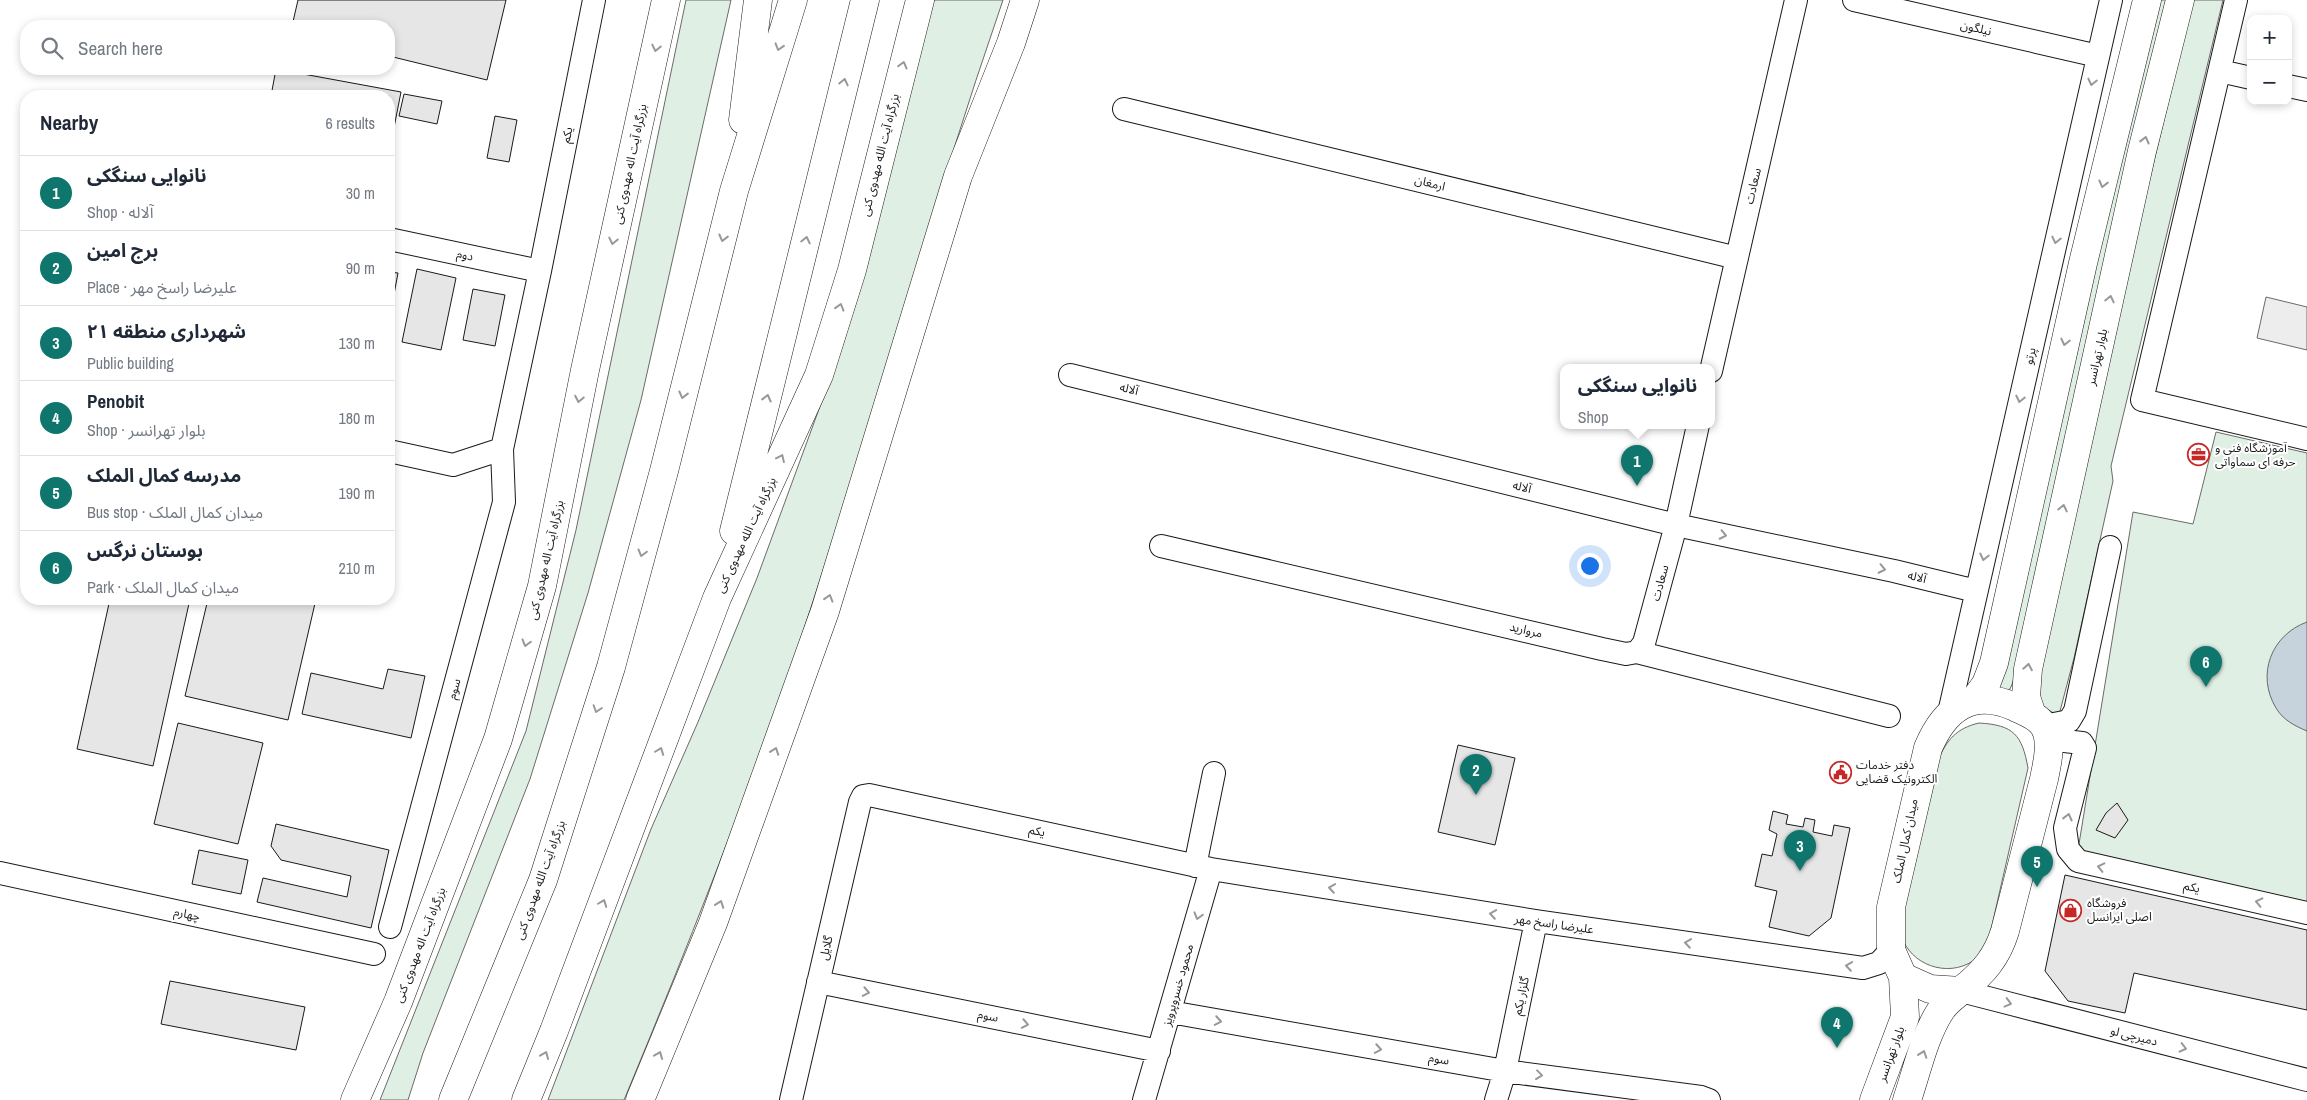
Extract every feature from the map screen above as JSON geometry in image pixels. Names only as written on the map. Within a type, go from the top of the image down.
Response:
[{"type":"main road","name":"بزرگراه آیت اله مهدوی کنی","points":[[355,1100],[398,1002],[498,739],[542,586],[585,370],[666,0]]},
{"type":"main road","name":"بزرگراه آیت الله مهدوی کنی","points":[[734,190],[758,0]]},
{"type":"main road","name":"بزرگراه آیت الله مهدوی کنی","points":[[453,1100],[542,880],[611,667],[674,433],[734,190],[793,0]]},
{"type":"main road","name":"بزرگراه آیت الله مهدوی کنی","points":[[717,598],[865,0]]},
{"type":"main road","name":"بزرگراه آیت الله مهدوی کنی","points":[[717,598],[819,375],[852,270],[920,0]]},
{"type":"main road","points":[[640,1100],[713,923],[825,610],[958,176],[1012,43],[1025,0]]},
{"type":"main road","points":[[1907,1100],[1933,1024],[1947,1002],[1990,964],[2002,942],[2044,779],[2048,756],[2041,727],[2005,703],[1975,699],[1986,684],[1994,663],[2083,263],[2147,0]]},
{"type":"main road","name":"بلوار تهرانسر","points":[[2041,727],[2026,696],[2028,669],[2140,161],[2180,0]]},
{"type":"main road","points":[[526,1100],[554,1031],[717,598]]},
{"type":"main road","name":"میدان کمال الملک","points":[[1903,977],[1892,950],[1891,906],[1917,788],[1928,748],[1936,728],[1949,713],[1975,699]]},
{"type":"main road","points":[[1903,977],[1930,989],[1961,991]]},
{"type":"main road","name":"بلوار تهرانسر","points":[[1874,1100],[1905,1017],[1903,977]]},
{"type":"main road","points":[[436,1100],[472,1055]]},
{"type":"street","name":"یکم","points":[[540,271],[594,0]]},
{"type":"street","name":"سعادت","points":[[1713,364],[1796,0]]},
{"type":"street","name":"نیلگون","points":[[1854,0],[2098,56]]},
{"type":"street","name":"پرتو","points":[[1949,713],[2111,0]]},
{"type":"street","points":[[2236,0],[2142,400],[2307,438]]},
{"type":"street","points":[[2220,71],[2247,77]]},
{"type":"street","points":[[2292,87],[2307,90]]},
{"type":"street","name":"ارمغان","points":[[1124,109],[1737,258]]},
{"type":"street","name":"دوم","points":[[395,240],[540,271]]},
{"type":"street","name":"سوم","points":[[390,927],[504,502],[502,449],[540,271]]},
{"type":"street","name":"آلاله","points":[[1070,375],[1676,525],[1894,571],[1976,591]]},
{"type":"street","name":"سعادت","points":[[1637,652],[1644,643],[1676,525],[1697,429]]},
{"type":"street","points":[[395,452],[453,465],[502,449]]},
{"type":"street","name":"مروارید","points":[[1161,546],[1602,649],[1626,654],[1637,652],[1889,716]]},
{"type":"street","points":[[2041,727],[2069,721],[2075,711],[2110,546]]},
{"type":"street","name":"یکم","points":[[2041,727],[2082,743],[2085,748],[2066,828],[2068,849],[2078,861],[2307,913]]},
{"type":"street","name":"محمود خسروپرویز","points":[[1144,1100],[1170,1012],[1203,867],[1214,773]]},
{"type":"street","name":"یکم","points":[[863,796],[869,795],[1203,867]]},
{"type":"street","name":"گلایل","points":[[791,1100],[860,802],[863,796]]},
{"type":"street","name":"علیرضا راسخ مهر","points":[[1203,867],[1536,921],[1863,968],[1879,963],[1892,950]]},
{"type":"street","name":"چهارم","points":[[0,873],[374,954]]},
{"type":"street","name":"گلزار یکم","points":[[1496,1100],[1505,1071],[1536,921]]},
{"type":"street","name":"سوم","points":[[818,982],[1158,1051]]},
{"type":"street","name":"دمیرچی لو","points":[[1961,991],[2307,1080]]},
{"type":"street","name":"سوم","points":[[1170,1012],[1505,1071],[1701,1097],[1709,1100]]},
{"type":"green space","points":[[686,0],[731,0],[641,400],[588,593],[530,779],[423,1053],[408,1100],[380,1100],[526,731],[576,530]]},
{"type":"green space","points":[[934,0],[1003,0],[950,161],[798,647],[758,761],[715,875],[624,1100],[548,1100],[651,829],[698,722],[757,578],[844,341]]},
{"type":"green space","points":[[2157,0],[2169,0],[2013,682],[2010,689],[2005,691],[1997,685]]},
{"type":"green space","points":[[2193,0],[2223,0],[2111,466],[2113,481],[2074,658],[2060,711],[2057,715],[2042,706],[2034,678],[2106,360]]},
{"type":"green space","points":[[2216,432],[2307,453],[2307,902],[2078,850],[2133,512],[2193,524]]},
{"type":"green space","points":[[1979,723],[2001,726],[2014,734],[2023,747],[2028,768],[1989,938],[1973,961],[1963,966],[1941,968],[1931,966],[1912,954],[1901,935],[1901,915],[1938,761],[1953,736],[1964,728]]},
{"type":"shaded area","points":[[2266,297],[2307,307],[2307,350],[2257,338]]},
{"type":"shaded area","points":[[2307,622],[2307,731],[2282,716],[2270,695],[2267,682],[2270,658],[2276,646],[2284,636]]},
{"type":"building","points":[[298,0],[506,0],[487,80],[395,57],[395,20],[293,20]]},
{"type":"building","points":[[275,75],[309,75],[390,90],[272,90]]},
{"type":"building","points":[[395,91],[401,92],[395,122]]},
{"type":"building","points":[[404,94],[442,101],[437,124],[399,116]]},
{"type":"building","points":[[495,116],[517,120],[509,162],[487,158]]},
{"type":"building","points":[[417,269],[456,278],[441,350],[402,342]]},
{"type":"building","points":[[395,273],[398,273],[395,289]]},
{"type":"building","points":[[473,289],[505,295],[495,346],[463,340]]},
{"type":"building","points":[[109,605],[189,605],[153,766],[77,749]]},
{"type":"building","points":[[207,605],[315,605],[288,720],[185,696]]},
{"type":"building","points":[[388,669],[425,676],[411,738],[302,714],[311,673],[383,689]]},
{"type":"building","points":[[178,723],[263,743],[238,844],[154,824]]},
{"type":"building","points":[[1458,745],[1515,758],[1495,845],[1438,832]]},
{"type":"building","points":[[2117,803],[2128,820],[2115,838],[2096,830],[2106,813]]},
{"type":"building","points":[[1773,811],[1788,815],[1786,824],[1803,827],[1805,818],[1815,820],[1813,832],[1832,836],[1834,825],[1850,828],[1831,918],[1809,936],[1769,927],[1777,891],[1755,886],[1762,854],[1772,856],[1777,834],[1769,830]]},
{"type":"building","points":[[276,824],[389,850],[371,928],[257,902],[263,878],[347,897],[351,876],[281,860],[271,846]]},
{"type":"building","points":[[199,850],[248,860],[241,894],[192,884]]},
{"type":"building","points":[[2065,875],[2307,930],[2307,1010],[2134,973],[2125,1013],[2068,1001],[2045,971]]},
{"type":"building","points":[[170,981],[305,1007],[296,1050],[161,1024]]},
{"type":"place","name":"آموزشگاه فنی و حرفه ای سماواتی","points":[[2199,455]]},
{"type":"place","name":"نانوایی سنگکی","points":[[1637,486]]},
{"type":"place","name":"بوستان نرگس","points":[[2206,687]]},
{"type":"place","name":"دفتر خدمات الکترونیک قضایی","points":[[1840,772]]},
{"type":"place","name":"برج امین","points":[[1476,795]]},
{"type":"place","name":"شهرداری منطقه ۲۱","points":[[1800,871]]},
{"type":"place","name":"مدرسه کمال الملک","points":[[2037,887]]},
{"type":"place","name":"فروشگاه اصلی ایرانسل","points":[[2071,910]]},
{"type":"place","name":"Penobit","points":[[1837,1048]]}]
